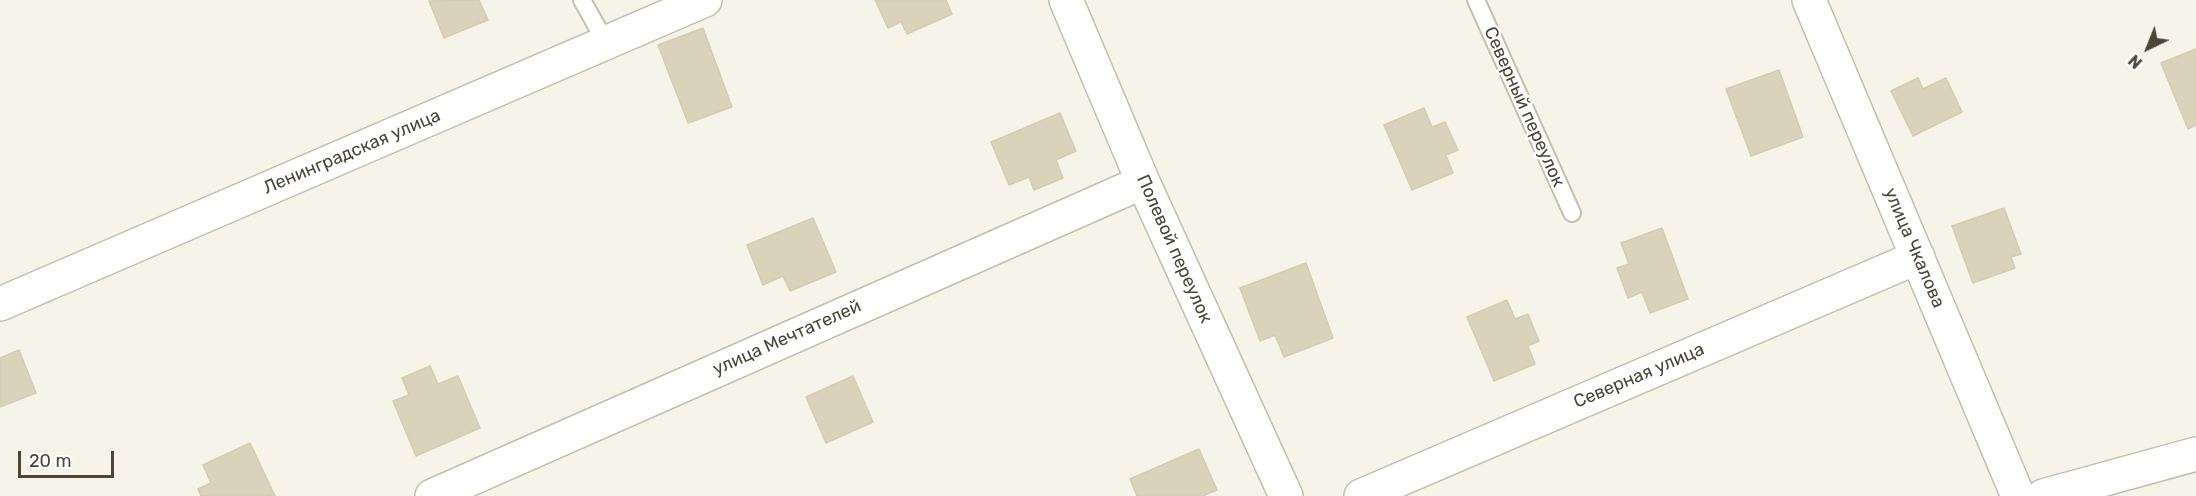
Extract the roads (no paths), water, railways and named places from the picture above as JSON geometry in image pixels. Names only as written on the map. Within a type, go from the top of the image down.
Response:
[{"type":"street","name":"Ленинградская улица","points":[[0,304],[705,0]]},
{"type":"street","name":"Полевой переулок","points":[[1066,0],[1143,182],[1286,496]]},
{"type":"street","name":"улица Чкалова","points":[[1809,0],[2018,496]]},
{"type":"street","name":"улица Мечтателей","points":[[432,496],[1143,182]]},
{"type":"street","name":"Северная улица","points":[[1361,496],[1918,257]]},
{"type":"street","points":[[2043,496],[2196,454]]},
{"type":"lane","points":[[582,0],[606,43]]},
{"type":"lane","name":"Северный переулок","points":[[1476,0],[1572,213]]}]
